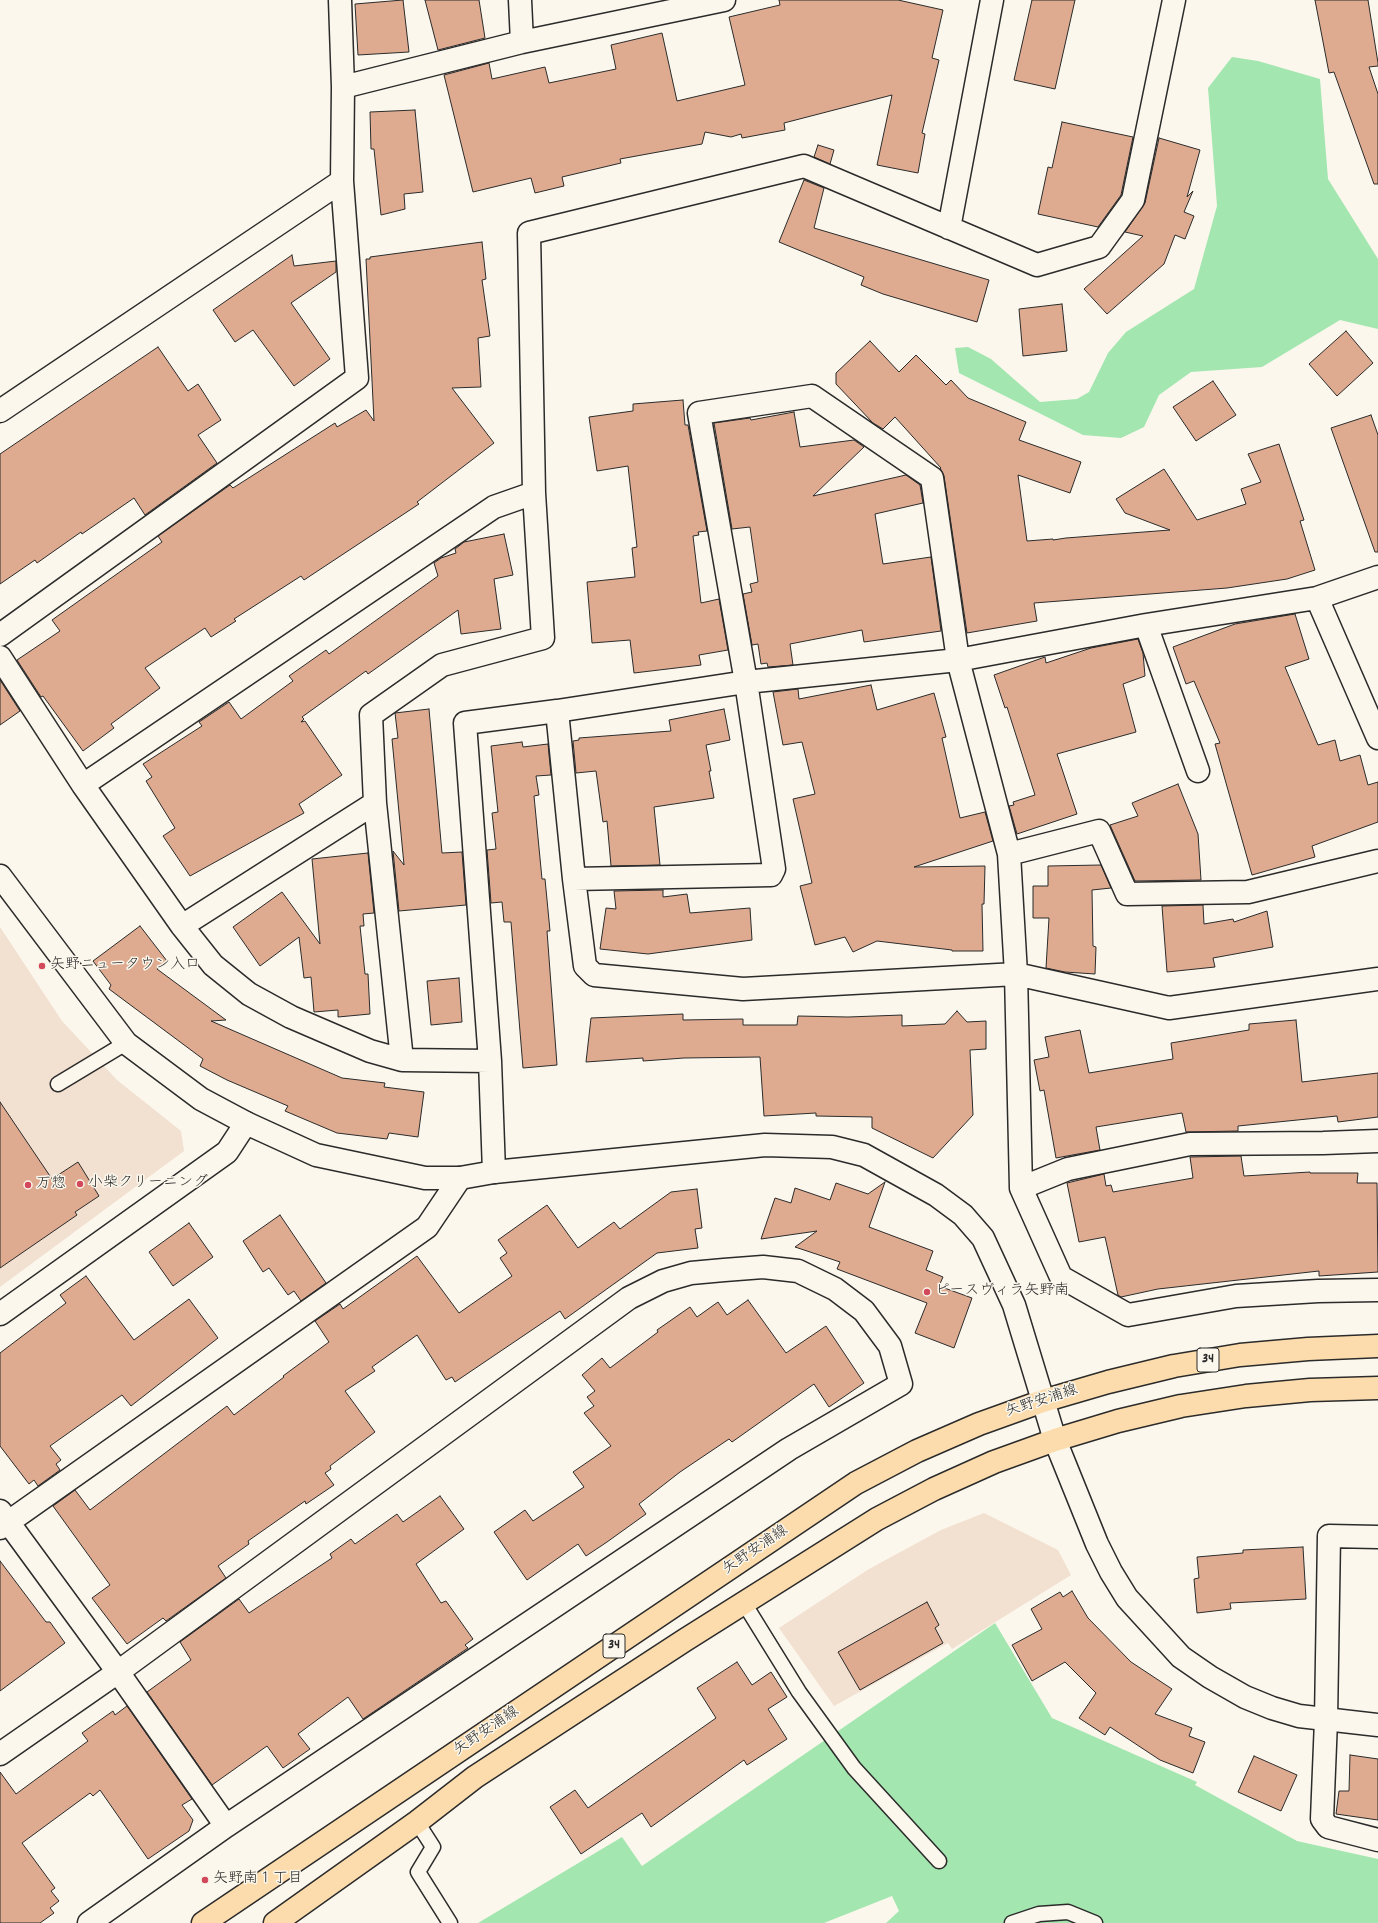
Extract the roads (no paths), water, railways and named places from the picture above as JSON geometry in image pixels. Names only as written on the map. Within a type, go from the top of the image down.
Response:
[{"type":"main road","name":"矢野安浦線","points":[[203,1923],[856,1483],[917,1452],[979,1424],[1043,1401],[1108,1382],[1174,1366],[1240,1355],[1308,1349],[1378,1346]]},
{"type":"main road","name":"矢野安浦線","points":[[275,1923],[418,1822],[475,1777],[876,1519],[954,1480],[994,1462],[1055,1440],[1118,1421],[1181,1406],[1246,1396],[1310,1390],[1378,1388]]},
{"type":"street","points":[[0,635],[357,378],[342,181],[343,87],[340,0]]},
{"type":"street","points":[[520,0],[522,42]]},
{"type":"street","points":[[343,87],[522,42],[697,2],[724,0]]},
{"type":"street","points":[[949,228],[992,0]]},
{"type":"street","points":[[402,1060],[375,803],[371,715],[442,665],[543,638],[534,493],[529,233],[804,166],[1037,265],[1099,247],[1133,200],[1174,0]]},
{"type":"street","points":[[0,411],[342,181]]},
{"type":"street","points":[[574,879],[771,875],[774,869],[746,682],[699,412],[812,396],[932,478],[958,660],[1010,854],[1016,974],[1021,1188],[1061,1277],[1128,1316],[1236,1296],[1318,1291],[1378,1290]]},
{"type":"street","points":[[83,785],[494,507],[534,493]]},
{"type":"street","points":[[494,1172],[490,1061],[465,723],[557,711],[746,682],[958,660],[1146,625],[1317,598],[1378,577]]},
{"type":"street","points":[[1317,598],[1378,738]]},
{"type":"street","points":[[1146,625],[1198,771]]},
{"type":"street","points":[[0,656],[83,785],[182,926],[213,965],[249,994],[291,1017],[370,1051],[402,1060],[490,1061]]},
{"type":"street","points":[[557,711],[574,879],[585,966],[594,975],[743,989],[1016,974],[1169,1008],[1378,978]]},
{"type":"street","points":[[182,926],[375,803]]},
{"type":"street","points":[[1010,854],[1099,831],[1127,894],[1248,892],[1378,861]]},
{"type":"street","points":[[0,876],[126,1043],[201,1099],[246,1123],[316,1155],[425,1178],[460,1178],[494,1172],[765,1145],[832,1147],[864,1156],[936,1195],[963,1215],[983,1238],[1014,1305],[1055,1440],[1097,1544],[1111,1572],[1128,1598],[1181,1657],[1210,1677],[1245,1697],[1299,1716],[1378,1725]]},
{"type":"street","points":[[0,1314],[227,1152],[246,1123]]},
{"type":"street","points":[[1021,1188],[1068,1169],[1190,1144],[1323,1144],[1378,1141]]},
{"type":"street","points":[[226,1826],[118,1672],[3,1520],[426,1227],[460,1178]]},
{"type":"street","points":[[0,1754],[118,1672],[629,1298],[663,1281],[691,1273],[764,1267],[798,1271],[835,1289],[864,1311],[890,1346],[901,1384],[789,1449],[226,1826],[89,1923]]},
{"type":"street","points":[[1378,1538],[1329,1536],[1326,1720],[1322,1819],[1328,1827],[1378,1840]]},
{"type":"lane","points":[[58,1084],[126,1043]]},
{"type":"lane","points":[[744,1603],[799,1692],[854,1768],[939,1861]]},
{"type":"lane","points":[[418,1822],[433,1846],[418,1872],[450,1923]]},
{"type":"lane","points":[[1012,1923],[1038,1914],[1068,1912],[1095,1923]]},
{"type":"place","name":"矢野ニュータウン入口","points":[[42,966]]},
{"type":"place","name":"小柴クリーニング","points":[[80,1184]]},
{"type":"place","name":"万惣","points":[[28,1185]]},
{"type":"place","name":"ピースヴィラ矢野南","points":[[927,1292]]},
{"type":"place","name":"矢野南１丁目","points":[[205,1880]]}]
